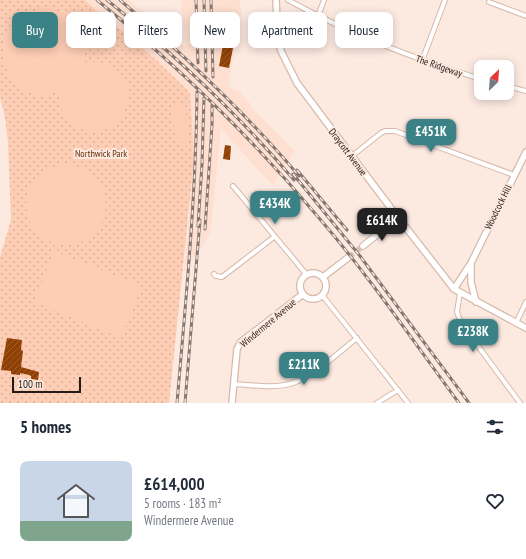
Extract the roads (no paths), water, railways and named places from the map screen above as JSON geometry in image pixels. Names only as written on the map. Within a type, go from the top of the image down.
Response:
[{"type":"street","name":"Draycott Avenue","points":[[276,0],[278,40],[281,51],[297,83],[398,218],[454,289]]},
{"type":"street","name":"The Ridgeway","points":[[288,0],[310,12]]},
{"type":"street","points":[[320,12],[324,0]]},
{"type":"street","points":[[422,61],[445,0]]},
{"type":"street","points":[[489,2],[526,16]]},
{"type":"street","name":"The Ridgeway","points":[[327,20],[372,41],[422,61],[474,78]]},
{"type":"street","points":[[514,88],[526,91]]},
{"type":"street","points":[[352,156],[381,133],[385,131],[394,131],[514,175]]},
{"type":"street","name":"Woodcock Hill","points":[[454,289],[471,263],[526,152]]},
{"type":"street","points":[[233,186],[306,274]]},
{"type":"street","points":[[363,246],[398,218]]},
{"type":"street","points":[[214,274],[216,276],[222,276],[274,237]]},
{"type":"street","points":[[323,277],[348,257]]},
{"type":"street","name":"Woodcock Hill","points":[[471,263],[471,282],[476,302]]},
{"type":"street","points":[[303,294],[300,285],[306,274],[314,272],[323,277],[326,286],[322,296],[408,403]]},
{"type":"street","points":[[454,289],[526,328]]},
{"type":"street","points":[[460,293],[457,312],[461,323],[520,403]]},
{"type":"street","name":"Windermere Avenue","points":[[232,403],[237,349],[241,342],[303,294],[313,299],[322,296]]},
{"type":"street","points":[[516,323],[526,302]]},
{"type":"street","points":[[234,384],[270,386],[293,383],[323,366],[357,338]]},
{"type":"street","points":[[377,403],[398,390]]},
{"type":"tunnel","points":[[349,257],[363,246]]},
{"type":"railway","points":[[97,0],[185,77],[241,131],[294,188],[356,263],[459,403]]},
{"type":"railway","points":[[107,0],[181,63],[228,108],[294,180]]},
{"type":"railway","points":[[120,0],[213,84],[257,129],[299,176]]},
{"type":"railway","points":[[196,0],[198,63]]},
{"type":"railway","points":[[204,0],[206,71]]},
{"type":"railway","points":[[211,0],[213,77]]},
{"type":"railway","points":[[177,403],[193,209],[197,92]]},
{"type":"railway","points":[[198,226],[204,98]]},
{"type":"railway","points":[[205,229],[212,105]]},
{"type":"railway","points":[[297,170],[347,230]]},
{"type":"railway","points":[[293,174],[360,256],[469,403]]},
{"type":"railway","points":[[185,403],[200,220]]},
{"type":"park label","name":"Northwick Park","points":[[101,153]]}]
